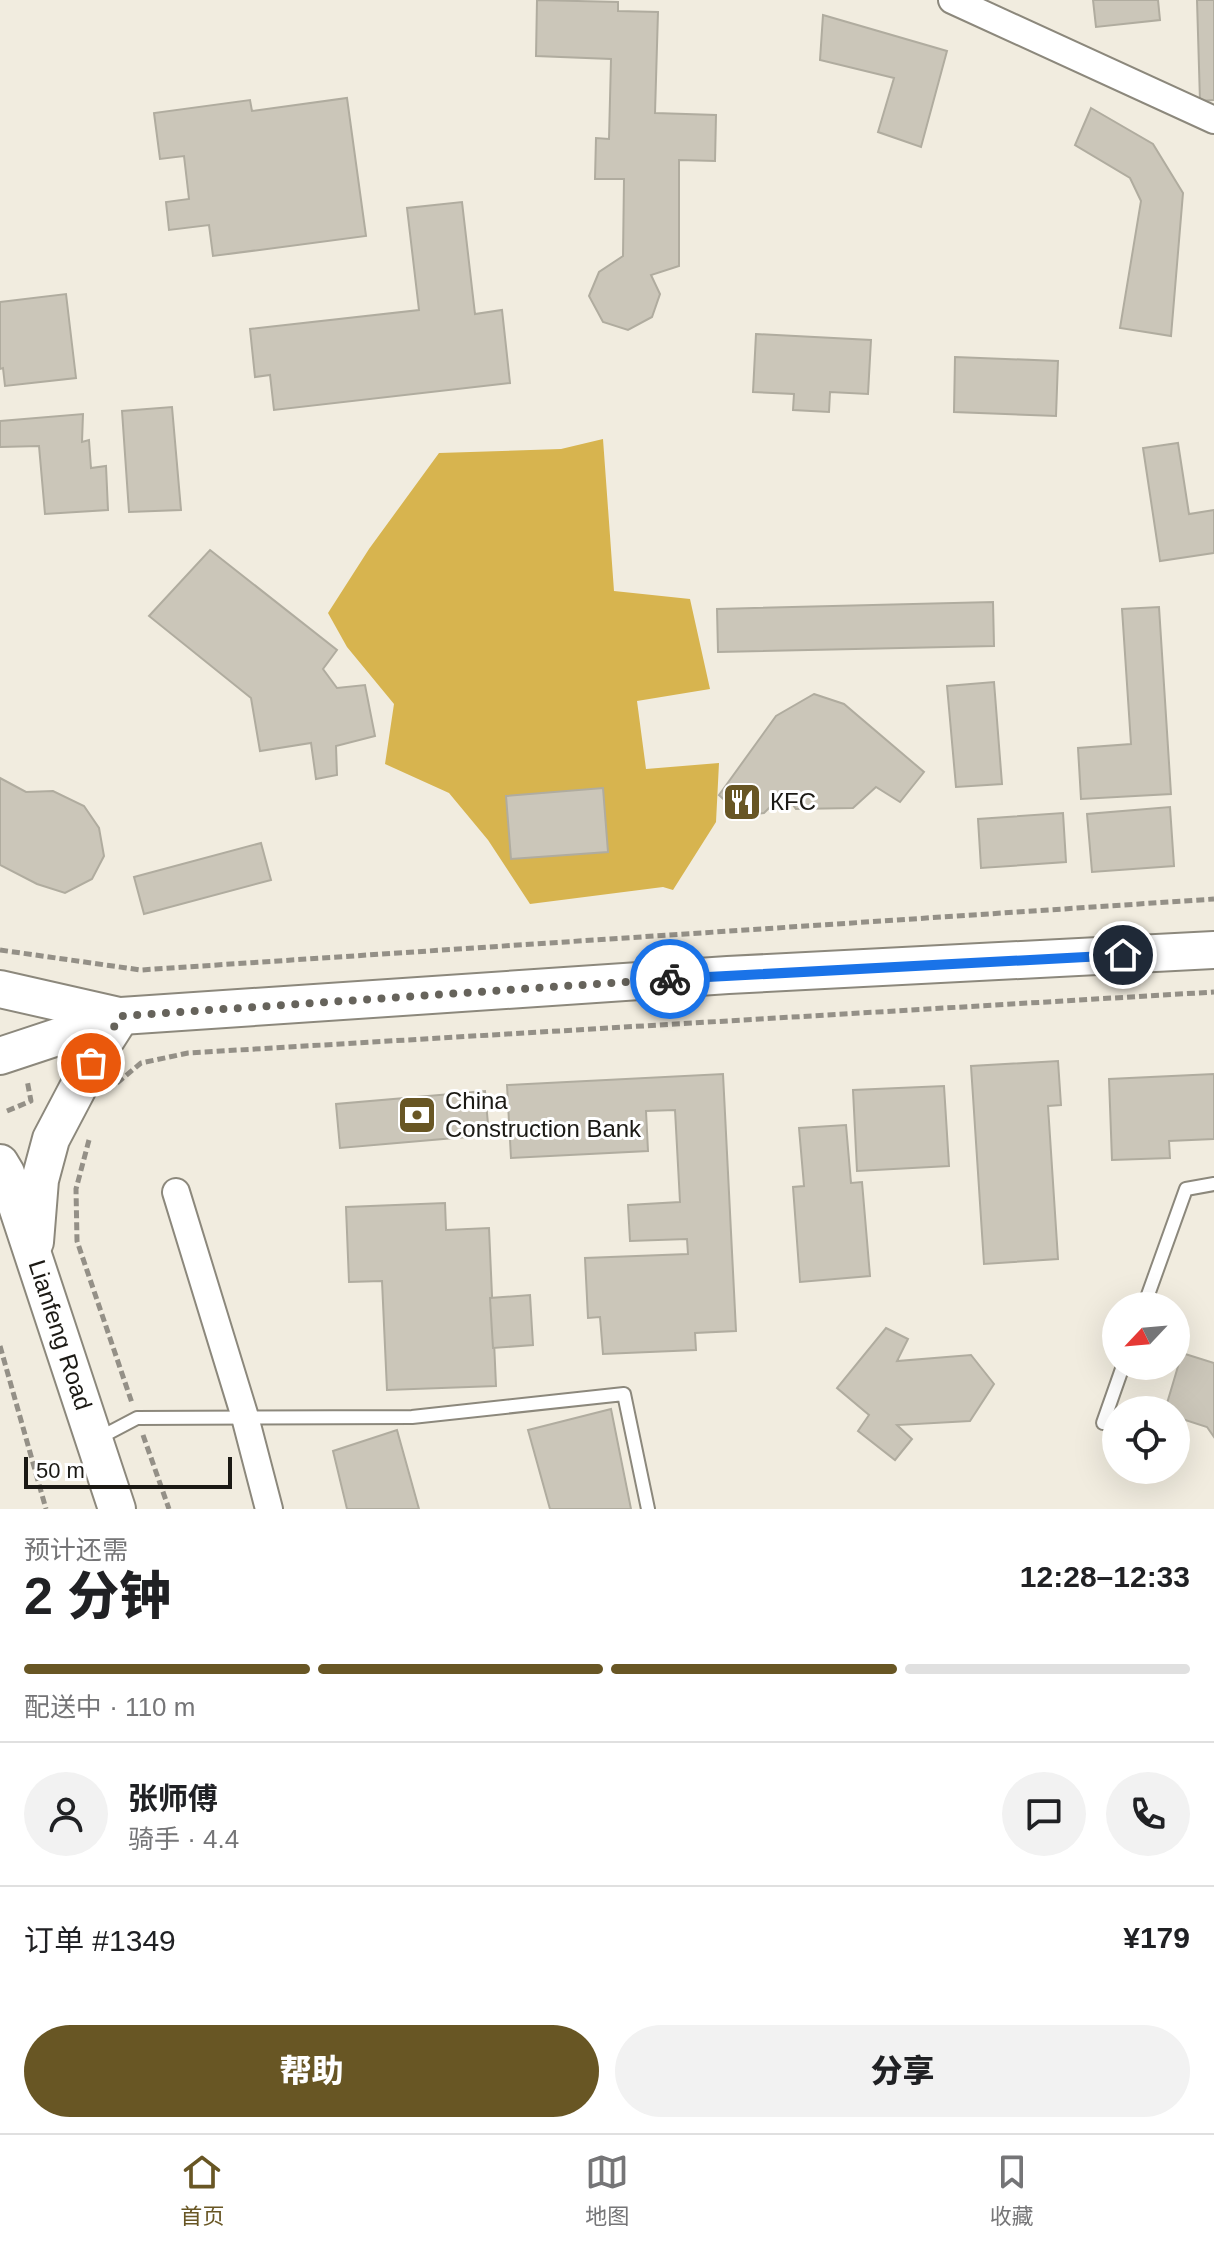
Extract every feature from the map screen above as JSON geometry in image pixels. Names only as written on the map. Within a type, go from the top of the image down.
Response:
[{"type":"main road","points":[[0,989],[121,1016],[728,975],[1214,950]]},
{"type":"main road","points":[[13,1067],[121,1016]]},
{"type":"main road","points":[[34,1255],[40,1180],[51,1139],[91,1063],[121,1016]]},
{"type":"main road","name":"Lianfeng Road","points":[[0,1163],[34,1255],[117,1509]]},
{"type":"main road","points":[[0,1231],[34,1255]]},
{"type":"street","points":[[952,0],[1214,120]]},
{"type":"street","points":[[176,1192],[245,1417],[269,1509]]},
{"type":"lane","points":[[1149,1292],[1186,1189],[1214,1184]]},
{"type":"lane","points":[[95,1440],[137,1418],[412,1417],[624,1394],[648,1509]]},
{"type":"path","points":[[0,950],[141,970],[1214,899]]},
{"type":"path","points":[[113,1086],[141,1063],[188,1053],[1214,992]]},
{"type":"path","points":[[7,1111],[31,1101],[13,1067]]},
{"type":"path","points":[[90,1134],[76,1189],[77,1241],[169,1509]]},
{"type":"path","points":[[0,1346],[46,1509]]},
{"type":"shaded area","points":[[603,439],[614,591],[690,599],[710,689],[637,701],[646,769],[719,763],[716,822],[673,890],[663,887],[530,904],[488,840],[449,793],[385,764],[394,704],[347,647],[328,613],[369,549],[439,453],[561,449]]},
{"type":"building","points":[[537,0],[618,2],[618,11],[658,12],[655,113],[716,115],[715,161],[679,160],[679,266],[651,275],[660,294],[652,317],[628,330],[603,322],[589,296],[599,272],[623,256],[624,179],[595,179],[596,138],[609,139],[611,59],[536,56]]},
{"type":"building","points":[[1093,0],[1158,0],[1160,20],[1096,27]]},
{"type":"building","points":[[1197,0],[1214,0],[1214,100],[1200,101]]},
{"type":"building","points":[[823,15],[947,51],[921,147],[878,132],[894,78],[820,60]]},
{"type":"building","points":[[347,98],[366,236],[213,256],[209,225],[169,230],[166,202],[189,199],[184,156],[160,159],[154,113],[250,100],[252,111]]},
{"type":"building","points":[[1091,108],[1153,144],[1183,193],[1171,336],[1120,328],[1141,201],[1130,178],[1075,145]]},
{"type":"building","points":[[462,202],[475,314],[502,310],[510,383],[274,410],[270,375],[255,377],[250,329],[419,310],[407,208]]},
{"type":"building","points":[[66,294],[76,378],[5,386],[3,368],[0,369],[0,302]]},
{"type":"building","points":[[756,334],[871,340],[868,394],[830,392],[829,412],[793,410],[794,394],[753,392]]},
{"type":"building","points":[[955,357],[1058,361],[1056,416],[954,412]]},
{"type":"building","points":[[172,407],[181,510],[129,512],[122,411]]},
{"type":"building","points":[[83,414],[82,442],[89,440],[91,468],[106,466],[108,510],[45,514],[39,446],[0,447],[0,421]]},
{"type":"building","points":[[1178,443],[1189,514],[1214,510],[1214,553],[1160,561],[1143,448]]},
{"type":"building","points":[[210,550],[337,650],[323,669],[337,688],[365,685],[375,736],[336,746],[337,775],[316,779],[311,743],[260,751],[251,698],[149,616]]},
{"type":"building","points":[[993,602],[994,646],[718,652],[717,609]]},
{"type":"building","points":[[1159,607],[1171,794],[1081,799],[1078,748],[1131,744],[1122,609]]},
{"type":"building","points":[[994,682],[1002,784],[956,787],[947,686]]},
{"type":"building","points":[[814,694],[844,704],[924,772],[900,802],[876,787],[853,808],[796,809],[784,793],[764,813],[742,816],[719,795],[776,716]]},
{"type":"building","points":[[0,778],[26,792],[53,791],[84,806],[99,828],[104,856],[92,879],[65,893],[37,884],[0,865]]},
{"type":"building","points":[[603,788],[608,852],[511,859],[506,796]]},
{"type":"building","points":[[1170,807],[1174,866],[1092,872],[1087,814]]},
{"type":"building","points":[[1063,813],[1066,862],[981,868],[978,819]]},
{"type":"building","points":[[261,843],[271,880],[144,914],[134,877]]},
{"type":"building","points":[[1058,1061],[1061,1105],[1048,1106],[1058,1259],[984,1264],[971,1066]]},
{"type":"building","points":[[723,1074],[736,1331],[695,1333],[696,1350],[603,1354],[600,1317],[588,1318],[585,1258],[688,1254],[687,1239],[630,1241],[628,1205],[680,1202],[675,1110],[646,1111],[648,1151],[511,1158],[507,1085]]},
{"type":"building","points":[[1214,1074],[1214,1139],[1169,1141],[1170,1158],[1112,1160],[1109,1079]]},
{"type":"building","points":[[944,1086],[949,1166],[857,1171],[853,1090]]},
{"type":"building","points":[[485,1091],[489,1135],[340,1148],[336,1104]]},
{"type":"building","points":[[846,1125],[851,1183],[862,1182],[870,1276],[800,1282],[793,1187],[804,1186],[799,1128]]},
{"type":"building","points":[[445,1203],[446,1230],[489,1228],[496,1386],[387,1390],[382,1281],[349,1282],[346,1207]]},
{"type":"building","points":[[530,1295],[533,1345],[493,1348],[490,1298]]},
{"type":"building","points":[[886,1328],[908,1339],[897,1361],[971,1355],[994,1384],[970,1421],[897,1425],[912,1439],[895,1460],[858,1431],[869,1415],[837,1388]]},
{"type":"building","points":[[1190,1356],[1214,1363],[1214,1437],[1207,1427],[1190,1422],[1190,1396],[1169,1396],[1174,1380],[1190,1380]]},
{"type":"building","points":[[611,1409],[631,1509],[550,1509],[528,1430]]},
{"type":"building","points":[[397,1430],[419,1509],[347,1509],[333,1451]]},
{"type":"way so far","points":[[91,1063],[121,1016],[670,979]]},
{"type":"place","name":"КFC","points":[[742,802]]},
{"type":"place","name":"China Construction Bank","points":[[417,1115]]},
{"type":"route","points":[[670,979],[1123,955]]}]
